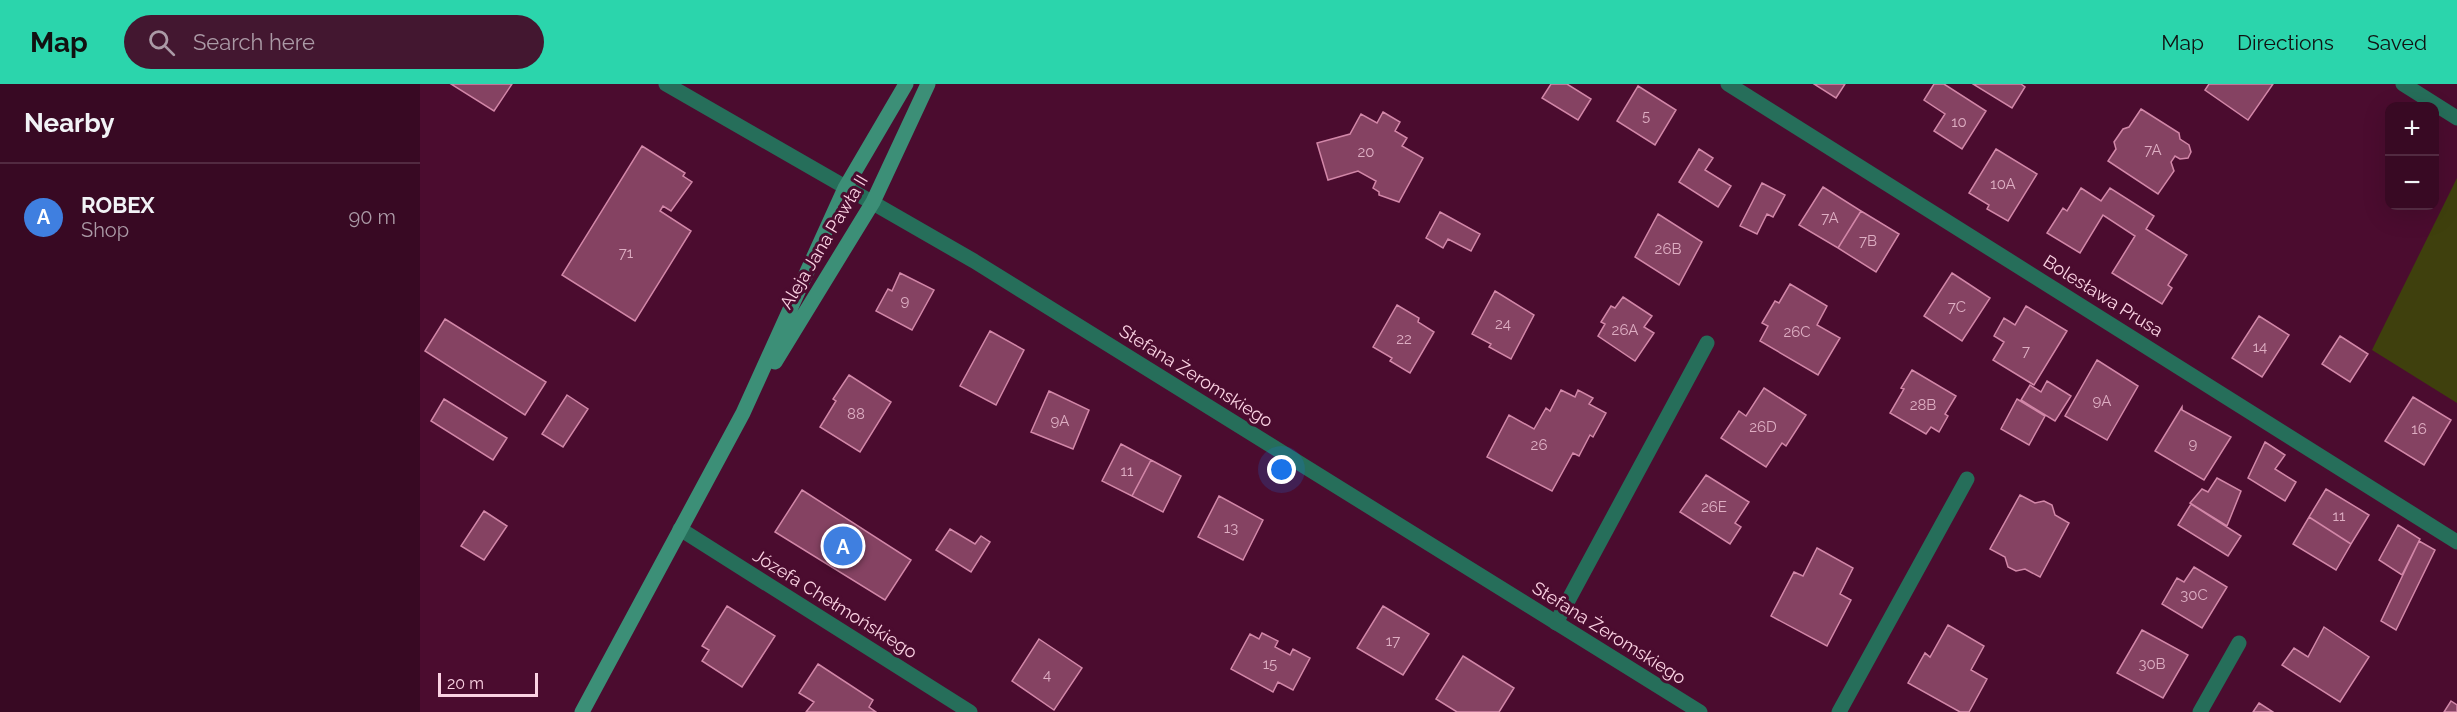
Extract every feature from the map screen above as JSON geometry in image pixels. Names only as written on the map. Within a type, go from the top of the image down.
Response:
[{"type":"street","name":"Stefana Żeromskiego","points":[[666,84],[984,267],[1700,712]]},
{"type":"street","name":"Aleja Jana Pawła II","points":[[582,712],[742,413],[845,188],[906,84]]},
{"type":"street","name":"Aleja Jana Pawła II","points":[[742,413],[873,202],[928,84]]},
{"type":"street","name":"Bolesława Prusa","points":[[1728,84],[2457,542]]},
{"type":"street","points":[[2403,84],[2457,118]]},
{"type":"street","points":[[1556,623],[1707,343]]},
{"type":"street","points":[[1839,712],[1967,479]]},
{"type":"street","name":"Józefa Chełmońskiego","points":[[680,529],[970,712]]},
{"type":"street","points":[[2200,712],[2239,643]]},
{"type":"shaded area","points":[[2457,178],[2457,403],[2372,350]]},
{"type":"building","points":[[451,84],[512,84],[494,111]]},
{"type":"building","points":[[1551,84],[1567,84],[1591,99],[1578,120],[1542,98]]},
{"type":"building","points":[[1814,84],[1845,84],[1836,98]]},
{"type":"building","points":[[1934,84],[1944,84],[1986,111],[1962,149],[1934,131],[1945,114],[1924,100]]},
{"type":"building","points":[[1973,84],[2021,84],[2025,87],[2012,108]]},
{"type":"building","points":[[2209,84],[2273,84],[2248,120],[2205,90]]},
{"type":"building","points":[[1638,86],[1676,110],[1655,145],[1617,121]]},
{"type":"building","points":[[2141,109],[2179,133],[2180,139],[2189,145],[2191,152],[2188,158],[2180,159],[2175,156],[2171,162],[2174,171],[2158,194],[2108,161],[2116,149],[2114,142],[2123,129],[2129,127]]},
{"type":"building","points":[[1383,112],[1400,122],[1395,131],[1407,138],[1402,146],[1423,158],[1399,202],[1379,195],[1379,192],[1373,188],[1376,181],[1358,171],[1328,180],[1317,143],[1350,134],[1361,114],[1377,123]]},
{"type":"building","points":[[642,146],[685,173],[683,176],[692,182],[671,211],[663,206],[660,211],[691,231],[635,321],[562,275]]},
{"type":"building","points":[[1699,149],[1713,158],[1705,170],[1731,186],[1718,207],[1679,182]]},
{"type":"building","points":[[1996,149],[2037,174],[2008,221],[1987,209],[1989,205],[1969,193]]},
{"type":"building","points":[[1762,183],[1785,195],[1773,217],[1767,214],[1757,234],[1740,226]]},
{"type":"building","points":[[1823,187],[1861,211],[1838,248],[1799,225]]},
{"type":"building","points":[[2081,188],[2101,201],[2110,188],[2154,216],[2146,229],[2187,255],[2168,285],[2172,288],[2162,304],[2112,273],[2135,236],[2103,215],[2080,253],[2047,233],[2063,208],[2067,211]]},
{"type":"building","points":[[1861,211],[1899,234],[1876,272],[1838,248]]},
{"type":"building","points":[[1440,212],[1480,234],[1471,251],[1448,239],[1443,248],[1426,238]]},
{"type":"building","points":[[1658,214],[1702,242],[1679,285],[1635,257]]},
{"type":"building","points":[[900,273],[934,290],[912,330],[876,311],[888,289],[892,291]]},
{"type":"building","points":[[1952,273],[1990,298],[1962,341],[1924,316]]},
{"type":"building","points":[[1790,284],[1827,306],[1817,325],[1840,338],[1818,375],[1760,341],[1768,326],[1762,323],[1775,301],[1779,303]]},
{"type":"building","points":[[1495,291],[1534,315],[1511,359],[1489,347],[1491,344],[1472,334]]},
{"type":"building","points":[[1623,297],[1652,316],[1644,327],[1654,333],[1635,361],[1598,336],[1605,324],[1601,322],[1611,306],[1615,308]]},
{"type":"building","points":[[1397,305],[1419,318],[1418,322],[1434,332],[1410,373],[1390,361],[1392,358],[1373,347]]},
{"type":"building","points":[[2026,306],[2067,331],[2034,385],[1993,360],[2004,342],[1994,336],[2004,318],[2015,325]]},
{"type":"building","points":[[2259,316],[2289,335],[2262,377],[2232,358]]},
{"type":"building","points":[[445,319],[546,382],[525,415],[425,351]]},
{"type":"building","points":[[990,331],[1024,350],[996,405],[960,386]]},
{"type":"building","points":[[2340,336],[2368,354],[2350,382],[2322,364]]},
{"type":"building","points":[[2097,360],[2138,386],[2107,440],[2065,416]]},
{"type":"building","points":[[1912,370],[1956,396],[1945,414],[1948,416],[1939,432],[1931,427],[1926,434],[1890,413]]},
{"type":"building","points":[[849,375],[891,402],[860,452],[820,427],[836,401],[833,399]]},
{"type":"building","points":[[2047,381],[2071,396],[2055,421],[2021,400],[2030,385],[2041,392]]},
{"type":"building","points":[[1764,388],[1806,415],[1786,446],[1782,443],[1766,467],[1721,438],[1739,411],[1746,416]]},
{"type":"building","points":[[1561,390],[1575,397],[1578,390],[1593,398],[1589,404],[1606,413],[1593,437],[1590,435],[1579,456],[1573,453],[1552,491],[1487,457],[1509,415],[1534,429],[1546,408],[1550,411]]},
{"type":"building","points":[[1049,391],[1089,410],[1073,449],[1031,432]]},
{"type":"building","points":[[567,395],[588,409],[563,447],[542,434]]},
{"type":"building","points":[[2413,397],[2451,420],[2424,465],[2385,441]]},
{"type":"building","points":[[444,399],[507,438],[493,460],[431,421]]},
{"type":"building","points":[[2017,399],[2045,416],[2029,445],[2001,429]]},
{"type":"building","points":[[2182,407],[2182,410],[2231,437],[2204,480],[2155,451]]},
{"type":"building","points":[[2265,442],[2285,455],[2275,469],[2296,482],[2285,501],[2248,478]]},
{"type":"building","points":[[1121,444],[1151,460],[1132,496],[1102,481]]},
{"type":"building","points":[[1151,460],[1181,476],[1163,512],[1132,496]]},
{"type":"building","points":[[1706,475],[1749,502],[1735,523],[1741,527],[1730,544],[1680,512]]},
{"type":"building","points":[[2217,478],[2241,491],[2227,526],[2190,503],[2202,489],[2208,492]]},
{"type":"building","points":[[2326,489],[2369,515],[2351,544],[2309,517]]},
{"type":"building","points":[[802,490],[911,560],[885,600],[775,532]]},
{"type":"building","points":[[2020,495],[2035,503],[2044,501],[2052,505],[2055,515],[2069,523],[2040,577],[2025,569],[2016,571],[2008,567],[2005,557],[1990,549]]},
{"type":"building","points":[[1219,496],[1263,520],[1243,560],[1198,537]]},
{"type":"building","points":[[2191,504],[2241,536],[2228,556],[2178,525]]},
{"type":"building","points":[[484,511],[507,526],[484,560],[461,546]]},
{"type":"building","points":[[2309,517],[2351,544],[2336,570],[2293,544]]},
{"type":"building","points":[[2398,525],[2420,539],[2402,575],[2379,560]]},
{"type":"building","points":[[950,529],[975,544],[981,536],[990,542],[971,572],[936,550]]},
{"type":"building","points":[[2419,541],[2435,550],[2396,630],[2381,621]]},
{"type":"building","points":[[1817,548],[1853,568],[1840,594],[1851,600],[1827,646],[1771,616],[1794,572],[1803,576]]},
{"type":"building","points":[[2194,567],[2227,587],[2202,628],[2162,604],[2177,578],[2184,582]]},
{"type":"building","points":[[727,606],[775,636],[742,687],[702,661],[709,650],[702,646]]},
{"type":"building","points":[[1383,606],[1429,634],[1403,675],[1357,648]]},
{"type":"building","points":[[1948,625],[1984,646],[1971,670],[1987,679],[1969,712],[1960,712],[1908,683],[1925,653],[1930,657]]},
{"type":"building","points":[[2324,627],[2369,657],[2340,702],[2282,665],[2294,648],[2308,657]]},
{"type":"building","points":[[2142,630],[2188,655],[2163,698],[2117,673]]},
{"type":"building","points":[[1262,633],[1278,641],[1275,647],[1290,655],[1293,649],[1310,658],[1293,690],[1278,682],[1273,692],[1231,669],[1250,634],[1259,639]]},
{"type":"building","points":[[1039,639],[1082,668],[1054,710],[1012,681]]},
{"type":"building","points":[[1463,656],[1514,688],[1499,712],[1457,712],[1436,699]]},
{"type":"building","points":[[818,664],[873,700],[869,707],[876,712],[806,712],[814,702],[799,693]]},
{"type":"building","points":[[2451,701],[2457,705],[2457,712],[2444,712]]},
{"type":"building","points":[[2259,703],[2273,712],[2253,712]]},
{"type":"place","name":"ROBEX","points":[[843,546]]}]
